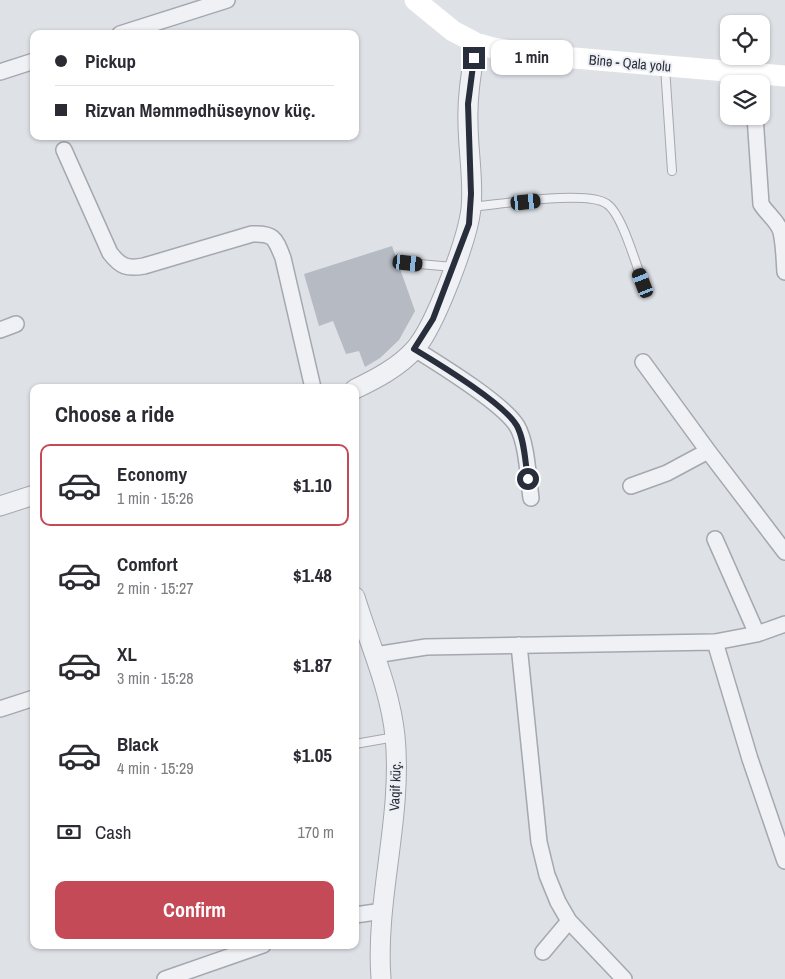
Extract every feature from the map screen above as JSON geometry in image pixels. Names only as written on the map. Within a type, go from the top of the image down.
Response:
[{"type":"main road","name":"Binə - Qala yolu","points":[[415,0],[454,31],[476,43],[493,48],[723,75]]},
{"type":"main road","name":"Binə - Qala yolu","points":[[770,77],[785,76]]},
{"type":"street","points":[[133,30],[227,0]]},
{"type":"street","points":[[359,386],[374,380],[394,367],[414,349],[433,319],[464,238],[471,208],[468,104],[476,43]]},
{"type":"street","points":[[0,72],[30,62]]},
{"type":"street","points":[[756,125],[761,204],[765,211],[772,216],[781,232],[785,272]]},
{"type":"street","points":[[64,150],[110,253],[118,263],[130,268],[144,266],[252,234],[266,234],[275,239],[283,258],[312,384]]},
{"type":"street","points":[[0,330],[16,324]]},
{"type":"street","points":[[414,349],[454,374],[509,415],[517,427],[522,442],[531,498]]},
{"type":"street","points":[[643,362],[785,552]]},
{"type":"street","points":[[631,486],[667,473],[708,451]]},
{"type":"street","points":[[0,506],[30,496]]},
{"type":"street","points":[[715,539],[757,634]]},
{"type":"street","name":"Vaqif küç.","points":[[359,609],[391,711],[395,737],[395,802],[380,942],[381,979]]},
{"type":"street","points":[[375,655],[426,647],[716,642],[757,634],[785,624]]},
{"type":"street","points":[[716,642],[750,760],[785,861]]},
{"type":"street","points":[[519,645],[539,842],[547,875],[558,902],[569,921],[624,979]]},
{"type":"street","points":[[0,709],[30,699]]},
{"type":"street","points":[[359,914],[383,912]]},
{"type":"street","points":[[544,952],[569,921]]},
{"type":"street","points":[[165,979],[251,949]]},
{"type":"lane","points":[[665,67],[672,171]]},
{"type":"lane","points":[[471,208],[580,196],[607,203],[619,219],[643,283]]},
{"type":"lane","points":[[408,263],[454,267]]},
{"type":"lane","points":[[359,743],[395,737]]},
{"type":"building","points":[[392,246],[415,311],[399,340],[380,358],[365,367],[359,351],[346,354],[333,321],[319,326],[304,274]]},
{"type":"route","points":[[474,58],[468,104],[471,176],[469,224],[433,319],[414,349],[454,374],[509,415],[517,427],[522,442],[528,479]]}]
